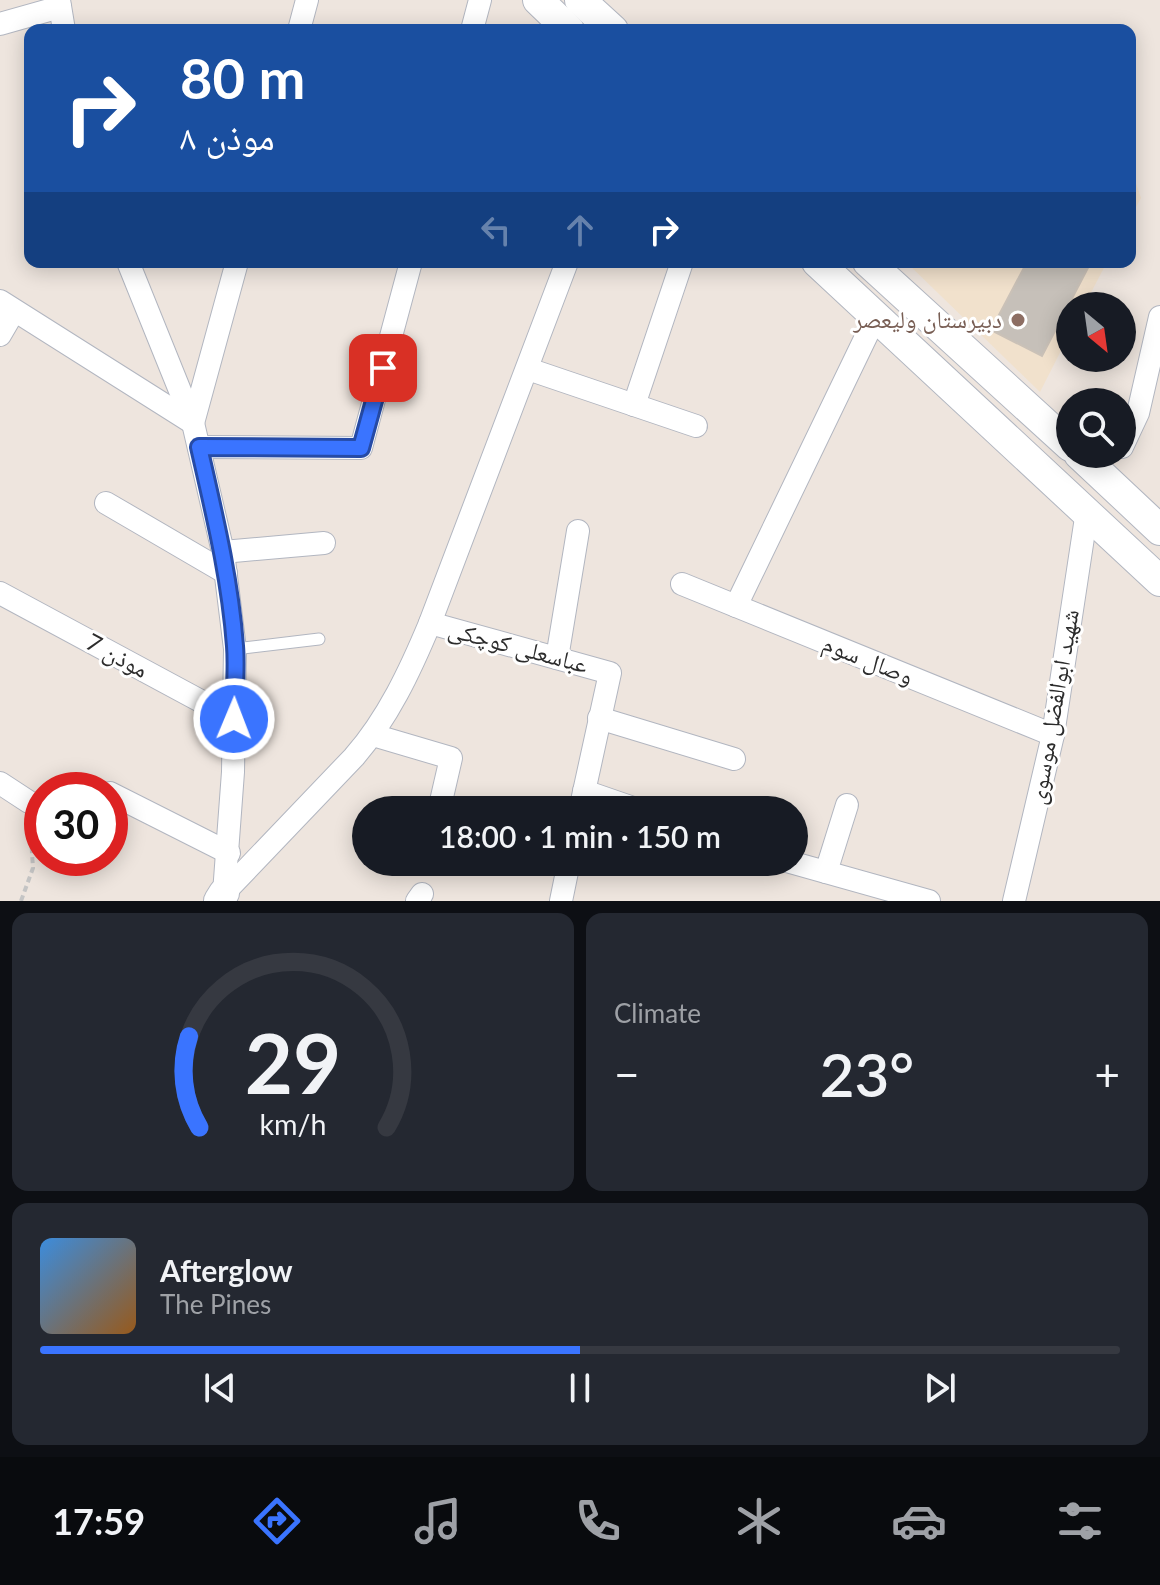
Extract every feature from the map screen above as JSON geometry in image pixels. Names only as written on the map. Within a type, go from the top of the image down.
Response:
[{"type":"street","points":[[301,24],[307,0]]},
{"type":"street","points":[[474,24],[480,0]]},
{"type":"street","points":[[538,0],[563,24]]},
{"type":"street","points":[[580,0],[606,24]]},
{"type":"street","points":[[0,24],[60,3],[63,24]]},
{"type":"street","points":[[130,268],[193,423],[225,562],[235,649],[229,853],[221,897]]},
{"type":"street","points":[[193,423],[235,268]]},
{"type":"street","points":[[199,447],[361,448],[409,268]]},
{"type":"street","points":[[221,897],[373,735],[413,664],[565,268]]},
{"type":"street","points":[[634,405],[680,268]]},
{"type":"street","points":[[824,268],[1160,581]]},
{"type":"street","points":[[875,268],[1056,433]]},
{"type":"street","points":[[0,335],[7,306],[193,423]]},
{"type":"street","points":[[736,606],[876,316]]},
{"type":"street","points":[[1136,417],[1160,317]]},
{"type":"street","points":[[528,369],[696,426]]},
{"type":"street","points":[[1112,468],[1160,530]]},
{"type":"street","points":[[106,503],[225,562],[324,543]]},
{"type":"street","name":"شهید ابوالفضل موسوی","points":[[1014,901],[1053,735],[1087,511]]},
{"type":"street","points":[[557,658],[578,531]]},
{"type":"street","name":"وصال سوم","points":[[682,584],[1053,735]]},
{"type":"street","name":"موذن 7","points":[[0,593],[234,719]]},
{"type":"street","name":"عباسعلی کوچکی","points":[[430,623],[610,673],[583,796]]},
{"type":"street","points":[[599,718],[734,759]]},
{"type":"street","points":[[373,735],[451,758],[442,796]]},
{"type":"street","points":[[0,783],[24,799]]},
{"type":"street","points":[[128,802],[229,853]]},
{"type":"street","points":[[826,872],[847,805]]},
{"type":"street","points":[[808,867],[929,901]]},
{"type":"street","points":[[561,901],[566,876]]},
{"type":"lane","points":[[235,649],[319,639]]},
{"type":"path","points":[[21,901],[30,876]]},
{"type":"shaded area","points":[[1136,183],[1141,198],[1136,207]]},
{"type":"shaded area","name":"دبیرستان ولیعصر","points":[[912,268],[1104,268],[1091,292],[1056,292],[1056,361],[1040,392]]},
{"type":"building","points":[[1024,268],[1088,268],[1075,292],[1056,292],[1056,329],[1042,356],[991,330]]},
{"type":"place","name":"دبیرستان ولیعصر","points":[[1018,320]]},
{"type":"route","points":[[234,719],[235,649],[230,601],[223,552],[199,447],[361,448],[383,368]]}]
